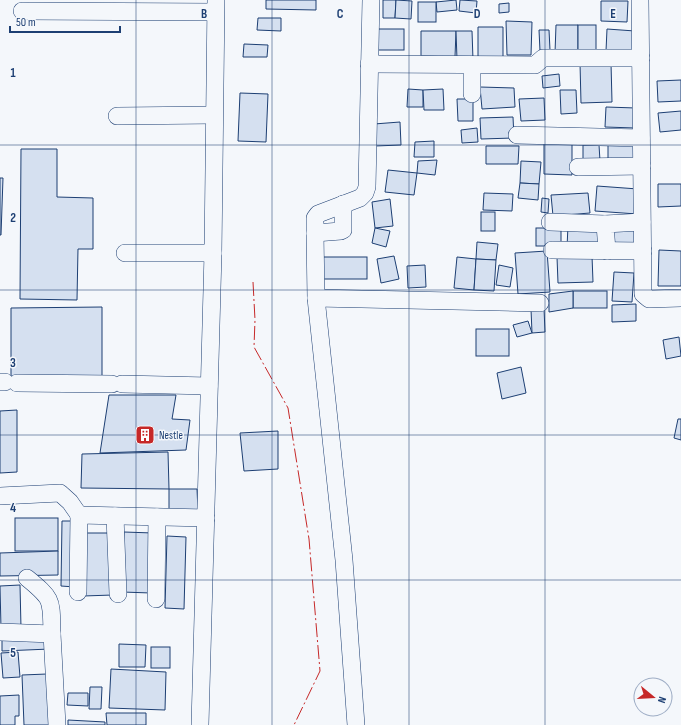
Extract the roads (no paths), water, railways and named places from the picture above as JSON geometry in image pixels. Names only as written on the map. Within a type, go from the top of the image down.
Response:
[{"type":"street","points":[[356,725],[344,560],[316,298],[315,218],[318,214],[360,198],[367,187],[371,0]]},
{"type":"street","points":[[640,0],[643,294],[649,299],[681,298]]},
{"type":"street","points":[[22,11],[216,6],[213,254],[200,725]]},
{"type":"street","points":[[369,64],[535,65],[543,58],[641,58]]},
{"type":"street","points":[[472,65],[472,94]]},
{"type":"street","points":[[117,116],[214,115]]},
{"type":"street","points":[[517,135],[642,138]]},
{"type":"street","points":[[578,168],[642,166]]},
{"type":"street","points":[[315,233],[343,230],[343,204]]},
{"type":"street","points":[[550,222],[605,224],[642,222]]},
{"type":"street","points":[[605,224],[606,251]]},
{"type":"street","points":[[552,250],[642,251]]},
{"type":"street","points":[[125,253],[213,254]]},
{"type":"street","points":[[316,298],[540,303]]},
{"type":"street","points":[[7,382],[209,386]]},
{"type":"street","points":[[0,496],[60,493],[70,502],[80,515],[78,592]]},
{"type":"street","points":[[80,515],[206,518]]},
{"type":"street","points":[[115,516],[118,594]]},
{"type":"street","points":[[156,517],[156,600]]},
{"type":"street","points":[[28,578],[43,590],[51,601],[57,725]]},
{"type":"street","points":[[0,632],[52,634]]},
{"type":"place","name":"Nestle","points":[[145,435]]}]
